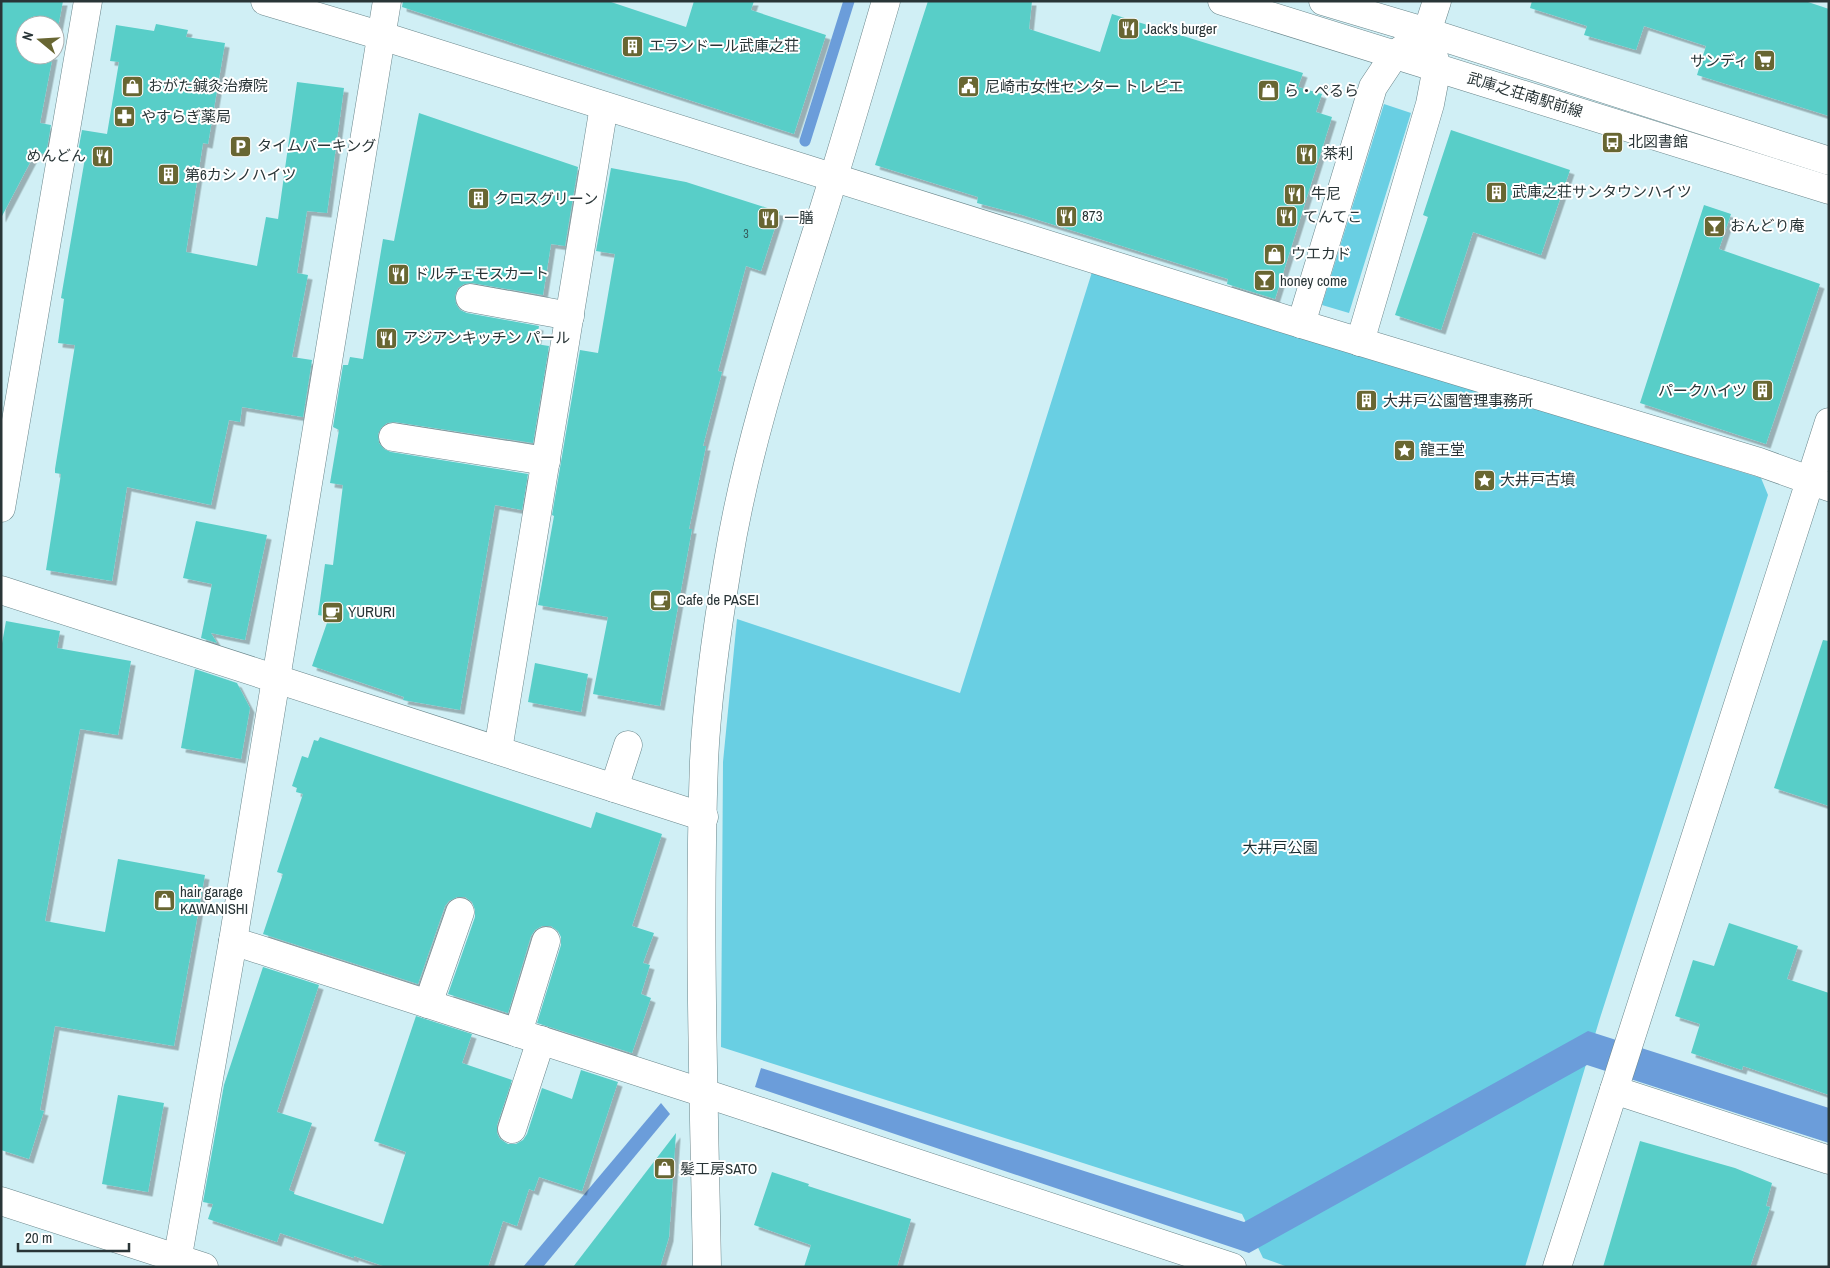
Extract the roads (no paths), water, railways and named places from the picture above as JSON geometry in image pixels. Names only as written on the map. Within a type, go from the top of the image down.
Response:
[{"type":"street","points":[[1,508],[88,1]]},
{"type":"street","points":[[265,1],[1301,324],[1650,428],[1759,462],[1819,484]]},
{"type":"street","points":[[177,1263],[233,941],[387,1]]},
{"type":"street","points":[[707,1267],[702,891],[704,760],[713,660],[728,560],[745,475],[777,358],[886,1]]},
{"type":"street","name":"武庫之荘南駅前線","points":[[1222,1],[1829,190]]},
{"type":"street","name":"武庫之荘南駅前線","points":[[1323,1],[1427,32],[1829,161]]},
{"type":"street","points":[[1360,342],[1430,104],[1437,67],[1427,32],[1437,1]]},
{"type":"street","points":[[1301,324],[1373,87],[1395,54],[1427,32]]},
{"type":"street","points":[[498,750],[604,106]]},
{"type":"street","points":[[470,298],[570,316]]},
{"type":"street","points":[[1557,1267],[1630,1039],[1819,484],[1829,422]]},
{"type":"street","points":[[393,437],[546,461]]},
{"type":"street","points":[[1,590],[704,817]]},
{"type":"street","points":[[614,788],[628,745]]},
{"type":"street","points":[[428,1004],[460,912]]},
{"type":"street","points":[[233,941],[704,1093],[1232,1267]]},
{"type":"street","points":[[512,1129],[546,941]]},
{"type":"street","points":[[1615,1086],[1829,1160]]},
{"type":"street","points":[[1,1201],[177,1263],[204,1267]]},
{"type":"waterway","points":[[805,141],[849,1]]},
{"type":"place","name":"Jack's burger","points":[[1128,29]]},
{"type":"place","name":"エランドール武庫之荘","points":[[633,46]]},
{"type":"place","name":"サンディ","points":[[1765,61]]},
{"type":"place","name":"おがた鍼灸治療院","points":[[132,86]]},
{"type":"place","name":"尼崎市女性センター トレピエ","points":[[969,87]]},
{"type":"place","name":"ら・ぺるら","points":[[1268,91]]},
{"type":"place","name":"やすらぎ薬局","points":[[125,117]]},
{"type":"place","name":"北図書館","points":[[1612,142]]},
{"type":"place","name":"タイムパーキング","points":[[241,146]]},
{"type":"place","name":"茶利","points":[[1307,154]]},
{"type":"place","name":"めんどん","points":[[102,156]]},
{"type":"place","name":"第6カシノハイツ","points":[[169,175]]},
{"type":"place","name":"武庫之荘サンタウンハイツ","points":[[1496,192]]},
{"type":"place","name":"牛尼","points":[[1295,194]]},
{"type":"place","name":"クロスグリーン","points":[[478,199]]},
{"type":"place","name":"873","points":[[1066,216]]},
{"type":"place","name":"てんてこ","points":[[1287,217]]},
{"type":"place","name":"一膳","points":[[768,218]]},
{"type":"place","name":"おんどり庵","points":[[1714,226]]},
{"type":"place","name":"ウエカド","points":[[1275,254]]},
{"type":"place","name":"ドルチェモスカート","points":[[398,274]]},
{"type":"place","name":"honey come","points":[[1264,281]]},
{"type":"place","name":"アジアンキッチン パール","points":[[387,338]]},
{"type":"place","name":"パークハイツ","points":[[1763,391]]},
{"type":"place","name":"大井戸公園管理事務所","points":[[1367,401]]},
{"type":"place","name":"龍王堂","points":[[1404,450]]},
{"type":"place","name":"大井戸古墳","points":[[1484,480]]},
{"type":"place","name":"Cafe de PASEI","points":[[661,600]]},
{"type":"place","name":"YURURI","points":[[332,612]]},
{"type":"place","name":"hair garage KAWANISHI","points":[[164,901]]},
{"type":"place","name":"髪工房SATO","points":[[664,1169]]},
{"type":"park label","name":"大井戸公園","points":[[1280,848]]}]
